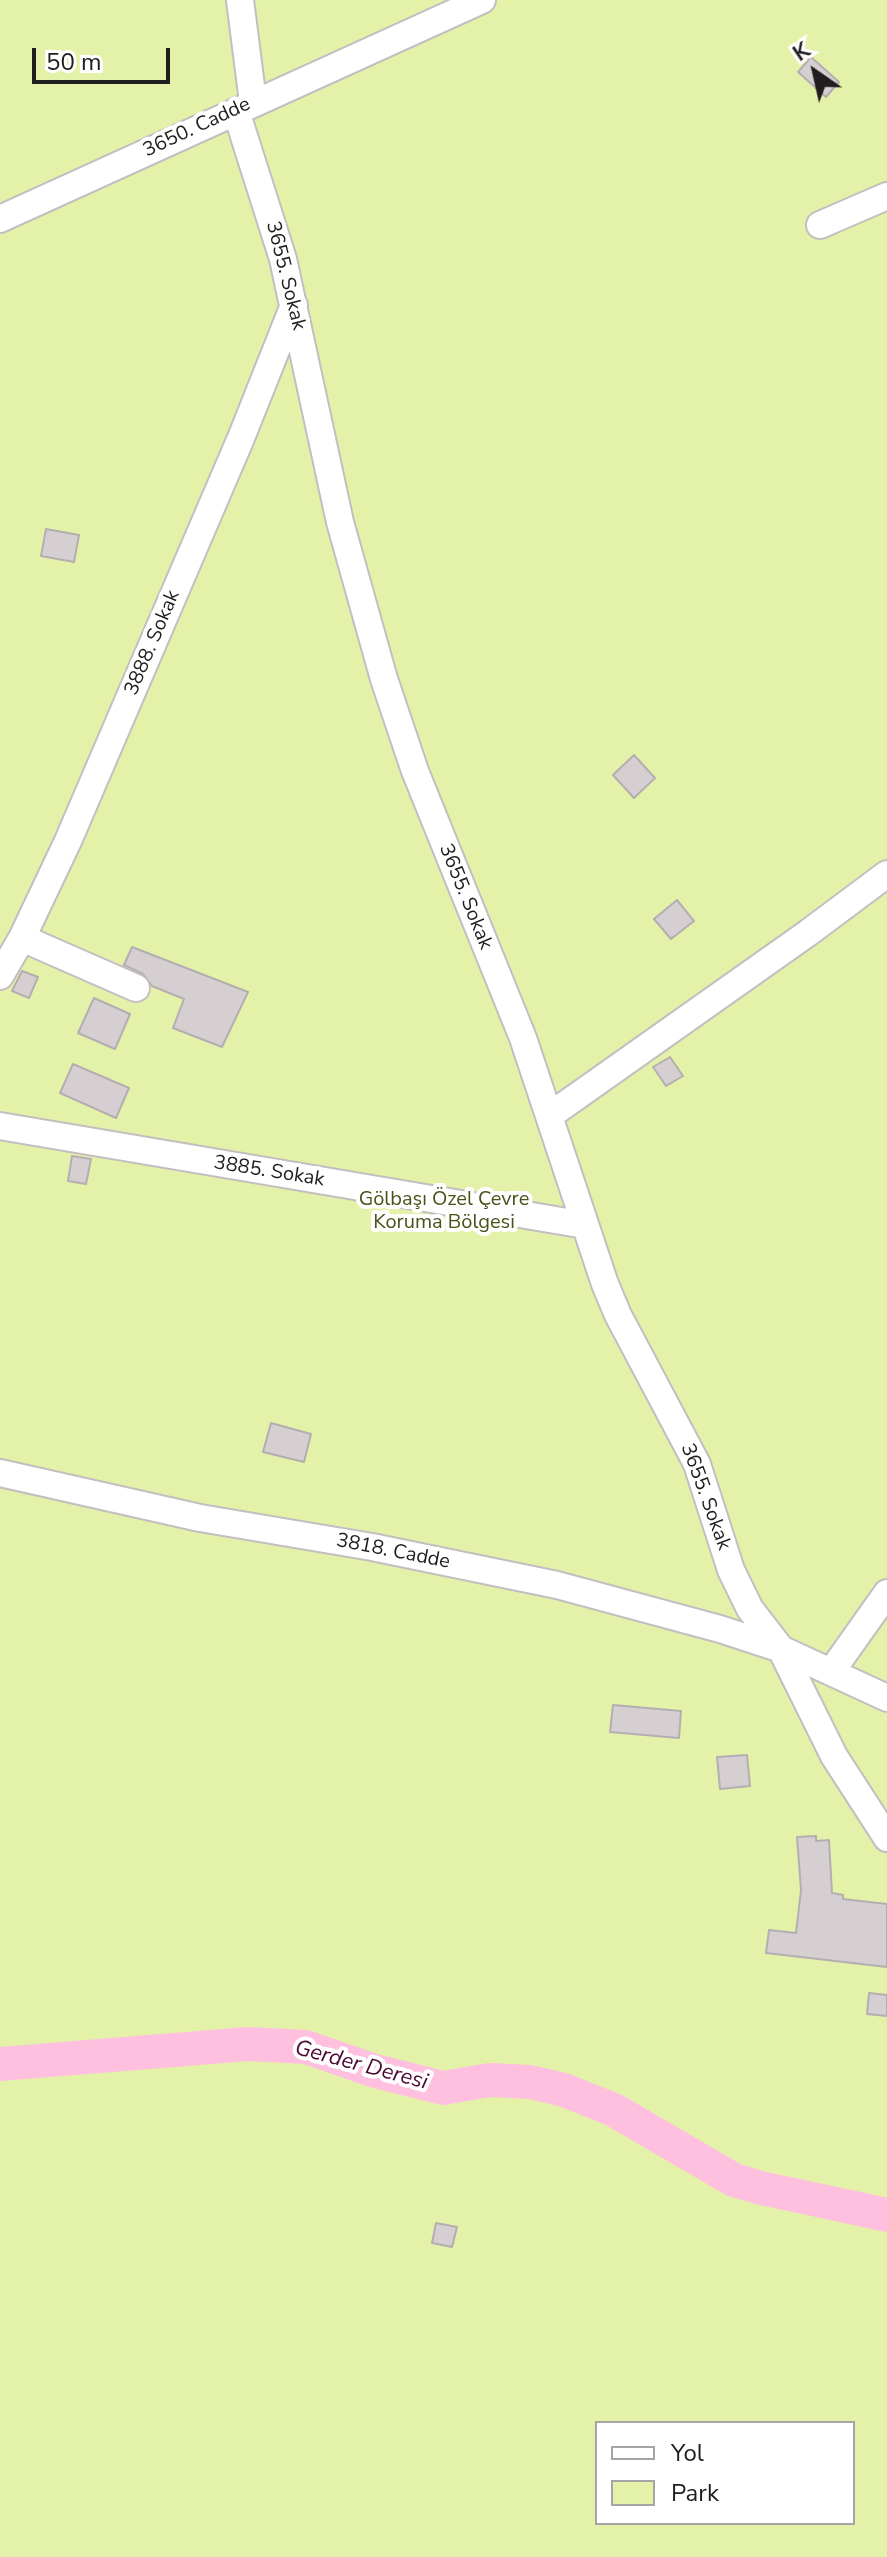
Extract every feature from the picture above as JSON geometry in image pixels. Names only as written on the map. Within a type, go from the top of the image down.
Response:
[{"type":"street","name":"3655. Sokak","points":[[240,0],[244,106],[294,305],[337,509],[376,653],[415,771],[523,1038],[618,1315],[697,1464],[731,1570],[742,1594],[760,1624],[781,1649],[840,1767],[887,1838]]},
{"type":"street","name":"3650. Cadde","points":[[0,219],[482,0]]},
{"type":"street","points":[[820,225],[887,196]]},
{"type":"street","name":"3888. Sokak","points":[[0,976],[22,938],[68,841],[241,438],[294,305]]},
{"type":"street","points":[[549,1116],[887,874]]},
{"type":"street","points":[[22,938],[136,988]]},
{"type":"street","name":"3885. Sokak","points":[[0,1126],[585,1225]]},
{"type":"street","name":"3818. Cadde","points":[[0,1473],[200,1518],[372,1547],[557,1585],[720,1629],[781,1649],[887,1698]]},
{"type":"street","points":[[831,1672],[887,1593]]},
{"type":"green space","name":"Gölbaşı Özel Çevre Koruma Bölgesi","points":[[0,0],[887,0],[887,2557],[0,2557]]},
{"type":"building","points":[[811,57],[839,82],[826,97],[798,72]]},
{"type":"building","points":[[46,529],[79,535],[74,562],[41,556]]},
{"type":"building","points":[[634,755],[655,778],[634,798],[613,775]]},
{"type":"building","points":[[677,900],[694,921],[671,939],[654,919]]},
{"type":"building","points":[[132,947],[248,992],[222,1047],[173,1028],[184,999],[152,986],[143,974],[124,965]]},
{"type":"building","points":[[22,971],[38,977],[29,998],[12,991]]},
{"type":"building","points":[[94,998],[130,1014],[115,1049],[78,1033]]},
{"type":"building","points":[[670,1057],[683,1076],[666,1086],[653,1067]]},
{"type":"building","points":[[73,1064],[129,1088],[116,1118],[60,1093]]},
{"type":"building","points":[[72,1156],[91,1159],[86,1184],[68,1181]]},
{"type":"building","points":[[271,1423],[311,1434],[304,1462],[263,1452]]},
{"type":"building","points":[[613,1705],[681,1711],[679,1738],[610,1732]]},
{"type":"building","points":[[747,1755],[750,1786],[720,1789],[717,1757]]},
{"type":"building","points":[[816,1836],[816,1841],[829,1840],[832,1893],[843,1895],[843,1899],[887,1904],[887,1967],[766,1953],[769,1930],[796,1933],[801,1890],[797,1837]]},
{"type":"building","points":[[869,1993],[887,1995],[887,2016],[867,2014]]},
{"type":"building","points":[[436,2223],[457,2227],[452,2247],[432,2243]]},
{"type":"waterway","name":"Gerder Deresi","points":[[0,2064],[248,2044],[306,2047],[375,2071],[443,2088],[490,2080],[530,2082],[564,2090],[614,2110],[734,2180],[887,2215]]}]
